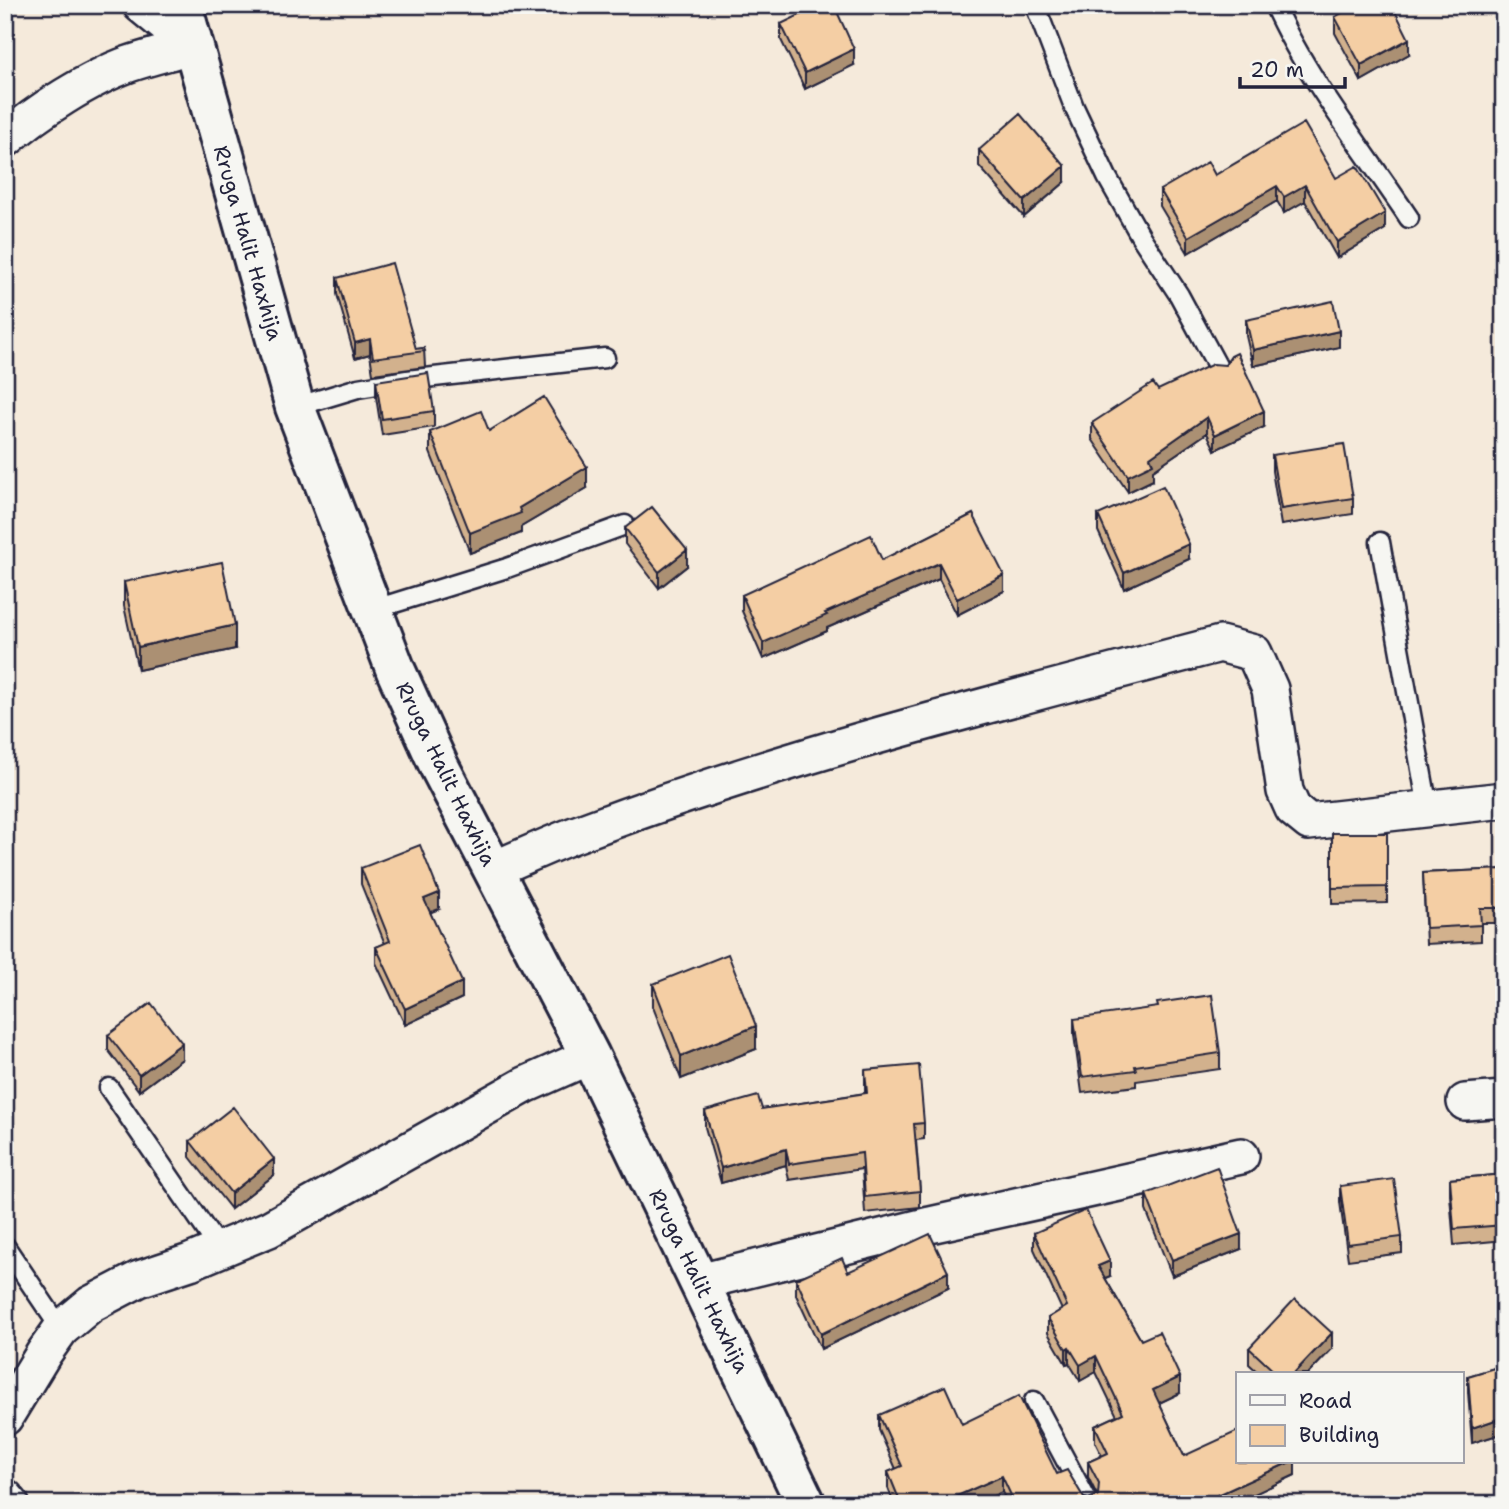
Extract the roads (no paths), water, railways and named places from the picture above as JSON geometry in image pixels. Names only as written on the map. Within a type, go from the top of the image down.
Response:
[{"type":"street","points":[[141,5],[191,46]]},
{"type":"street","name":"Rruga Halit Haxhija","points":[[182,5],[191,46],[295,407],[396,671],[492,870],[590,1056],[806,1504]]},
{"type":"street","points":[[5,140],[70,94],[116,70],[191,46]]},
{"type":"street","points":[[492,870],[583,831],[716,785],[942,718],[1220,644],[1254,653],[1270,689],[1285,791],[1293,809],[1309,822],[1504,800]]},
{"type":"street","points":[[5,1417],[61,1329],[91,1304],[139,1279],[269,1229],[525,1085],[590,1056]]},
{"type":"street","points":[[1465,1102],[1504,1099]]},
{"type":"street","points":[[699,1282],[930,1225],[1241,1156]]},
{"type":"street","points":[[5,1497],[10,1504]]},
{"type":"lane","points":[[1035,5],[1074,107],[1107,177],[1141,237],[1179,295],[1220,371]]},
{"type":"lane","points":[[1274,5],[1283,25],[1325,92],[1409,218]]},
{"type":"lane","points":[[295,407],[358,388],[407,380],[605,358]]},
{"type":"lane","points":[[372,610],[507,568],[625,525]]},
{"type":"lane","points":[[1380,542],[1428,808]]},
{"type":"lane","points":[[109,1088],[219,1250]]},
{"type":"lane","points":[[5,1246],[61,1329]]},
{"type":"lane","points":[[1034,1401],[1089,1504]]}]
